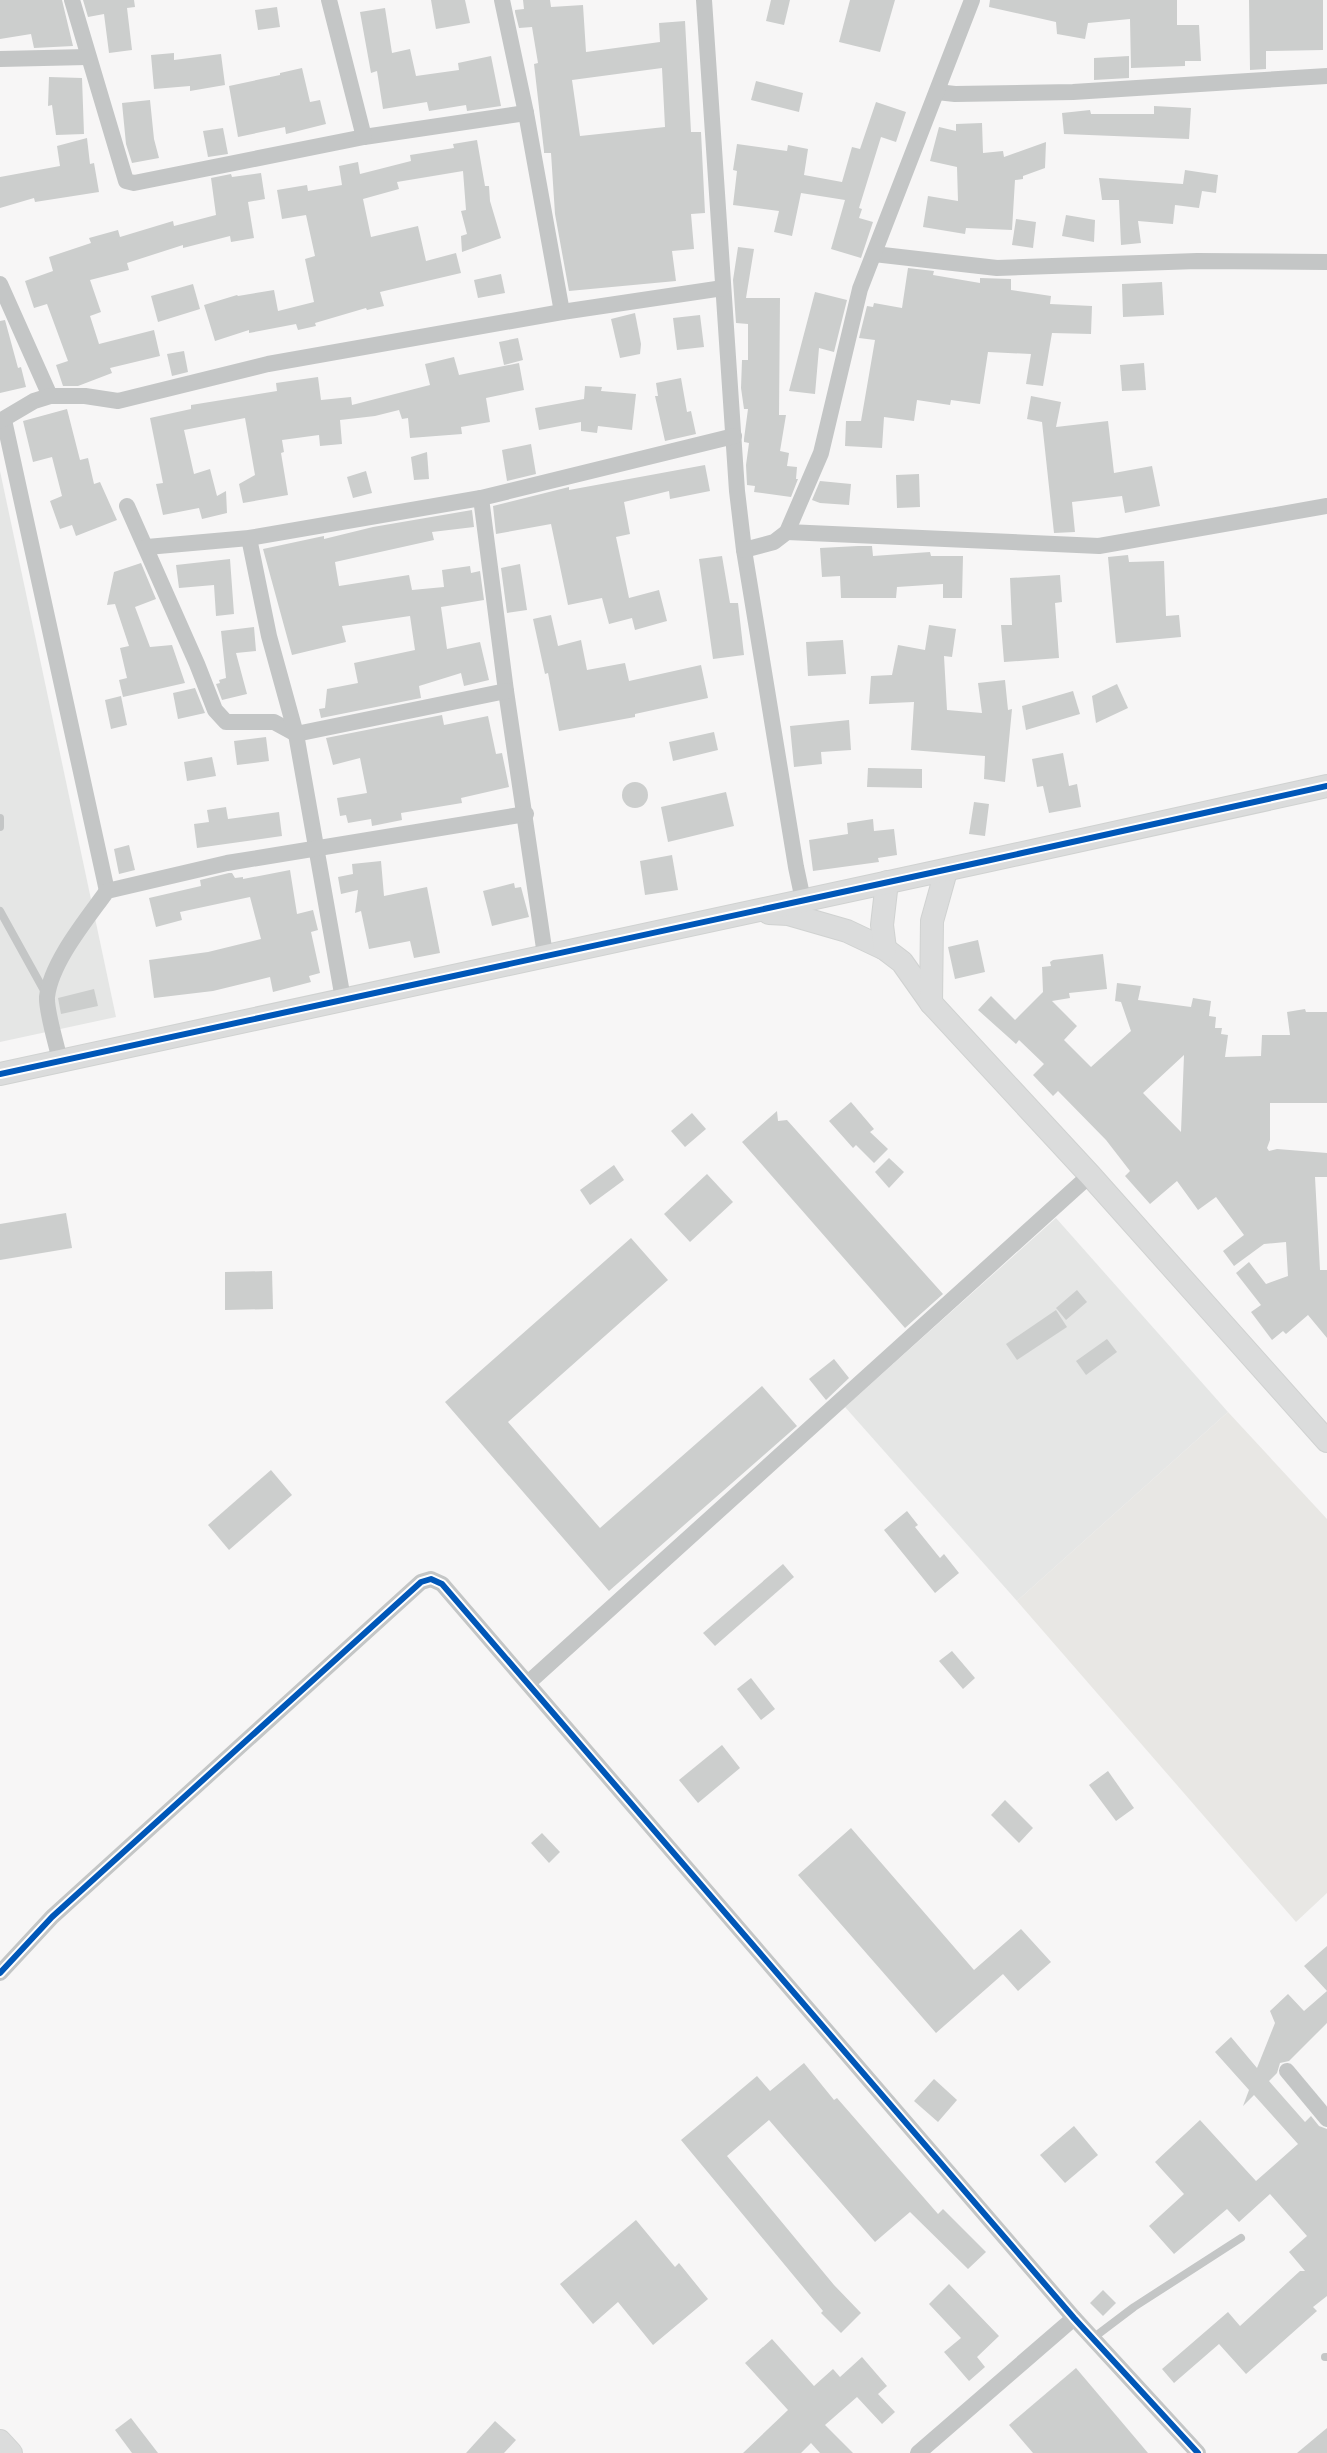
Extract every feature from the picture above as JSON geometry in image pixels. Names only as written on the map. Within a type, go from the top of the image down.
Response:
[{"type":"street","points":[[72,0],[87,57],[126,181],[134,183],[364,137],[526,113]]},
{"type":"street","points":[[329,0],[364,137]]},
{"type":"street","points":[[502,0],[526,113],[562,312]]},
{"type":"street","points":[[704,0],[723,288],[744,550],[803,900]]},
{"type":"street","points":[[744,550],[774,542],[787,532],[821,453],[860,289],[972,0]]},
{"type":"street","points":[[0,59],[87,57]]},
{"type":"street","points":[[937,92],[955,94],[1072,92],[1327,76]]},
{"type":"street","points":[[874,254],[997,268],[1197,261],[1327,262]]},
{"type":"street","points":[[0,284],[50,396]]},
{"type":"street","points":[[106,891],[2,420],[16,410],[50,396],[85,396],[117,401],[268,364],[562,312],[723,288]]},
{"type":"street","points":[[147,547],[249,538],[481,498],[734,436]]},
{"type":"street","points":[[481,498],[506,691],[526,814],[545,955]]},
{"type":"street","points":[[127,506],[197,664],[214,710],[226,722],[274,722],[296,734],[506,691]]},
{"type":"street","points":[[787,532],[1099,546],[1327,506]]},
{"type":"street","points":[[249,538],[269,636],[296,734],[343,999]]},
{"type":"street","points":[[0,1074],[545,955],[946,871],[1327,786]]},
{"type":"street","points":[[60,1061],[47,998],[60,962],[106,891],[227,863],[526,814]]},
{"type":"street","points":[[931,1003],[932,921],[946,871]]},
{"type":"street","points":[[885,949],[882,925],[887,882]]},
{"type":"street","points":[[746,913],[788,914],[816,921],[847,931],[885,949],[902,962],[931,1003],[1090,1175],[1327,1441]]},
{"type":"street","points":[[528,1683],[1090,1175]]},
{"type":"street","points":[[0,1973],[52,1917],[421,1582],[431,1579],[442,1584],[1074,2318],[1198,2453]]},
{"type":"street","points":[[1287,2071],[1327,2118]]},
{"type":"street","points":[[918,2453],[1074,2318]]},
{"type":"street","points":[[0,2441],[11,2453]]},
{"type":"lane","points":[[0,818],[0,827]]},
{"type":"lane","points":[[0,911],[47,998]]},
{"type":"lane","points":[[1093,2338],[1134,2307],[1241,2238]]},
{"type":"shaded area","points":[[0,471],[116,1017],[0,1042]]},
{"type":"shaded area","points":[[1056,1218],[1228,1412],[1017,1601],[845,1407]]},
{"type":"shaded area","points":[[1228,1412],[1327,1519],[1327,1893],[1296,1922],[1017,1601]]},
{"type":"building","points":[[0,0],[62,0],[73,46],[34,48],[31,34],[0,39]]},
{"type":"building","points":[[83,0],[134,0],[135,7],[127,8],[132,50],[109,53],[104,14],[88,17]]},
{"type":"building","points":[[431,0],[465,0],[470,23],[436,29]]},
{"type":"building","points":[[523,0],[550,0],[551,7],[583,5],[586,52],[660,42],[659,23],[685,21],[691,132],[701,132],[705,213],[691,214],[694,249],[672,251],[676,281],[569,291],[555,214],[551,153],[544,153],[534,64],[538,63],[532,27],[519,28],[515,12],[515,10],[524,9]],"holes":[[[662,68],[665,127],[580,136],[572,80]]]},
{"type":"building","points":[[771,0],[790,0],[784,25],[766,21]]},
{"type":"building","points":[[850,0],[895,0],[880,52],[839,42]]},
{"type":"building","points":[[990,0],[1177,0],[1177,25],[1199,25],[1201,61],[1185,61],[1185,66],[1131,68],[1130,19],[1088,23],[1085,39],[1057,34],[1056,22],[989,7]]},
{"type":"building","points":[[1249,0],[1323,0],[1323,50],[1266,51],[1266,69],[1250,70]]},
{"type":"building","points":[[277,7],[280,27],[258,30],[255,10]]},
{"type":"building","points":[[385,8],[392,53],[410,49],[416,76],[459,70],[458,63],[491,56],[501,106],[467,111],[466,105],[429,111],[427,102],[383,109],[377,71],[371,73],[360,12]]},
{"type":"building","points":[[174,53],[174,60],[221,54],[225,85],[190,91],[190,86],[154,89],[151,55]]},
{"type":"building","points":[[1129,56],[1129,78],[1094,80],[1094,58]]},
{"type":"building","points":[[302,68],[310,102],[320,100],[326,124],[286,134],[285,127],[238,137],[229,86]]},
{"type":"building","points":[[49,77],[82,78],[84,134],[56,135],[52,105],[48,106]]},
{"type":"building","points":[[756,81],[803,93],[799,112],[751,100]]},
{"type":"building","points":[[150,100],[154,139],[159,158],[132,163],[126,144],[122,103]]},
{"type":"building","points":[[876,102],[906,112],[896,142],[881,137],[859,208],[862,209],[859,218],[873,222],[861,258],[831,249],[845,200],[801,193],[792,236],[774,232],[779,211],[733,205],[737,171],[733,170],[737,144],[787,151],[788,145],[808,149],[804,175],[842,182],[852,147],[860,149]]},
{"type":"building","points":[[1154,106],[1191,108],[1189,139],[1064,134],[1062,113],[1090,110],[1091,114],[1154,114]]},
{"type":"building","points":[[982,123],[983,153],[1003,151],[1004,157],[1046,142],[1045,168],[1023,176],[1023,179],[1015,180],[1012,230],[966,228],[965,234],[923,227],[928,196],[958,201],[957,167],[930,161],[939,127],[956,131],[956,124]]},
{"type":"building","points":[[223,128],[228,154],[208,157],[203,131]]},
{"type":"building","points":[[87,138],[90,164],[94,163],[99,192],[35,202],[34,198],[0,208],[0,177],[60,166],[57,146]]},
{"type":"building","points":[[477,140],[485,186],[489,186],[490,201],[501,238],[462,252],[461,236],[467,234],[461,211],[466,210],[463,171],[397,182],[399,189],[363,199],[371,237],[418,226],[426,261],[456,253],[461,273],[380,292],[384,306],[367,310],[366,308],[315,323],[316,326],[298,330],[296,324],[249,333],[249,330],[215,341],[204,305],[237,295],[274,290],[278,311],[314,302],[305,259],[315,256],[306,215],[282,219],[277,190],[307,185],[308,191],[342,185],[339,166],[358,162],[360,174],[411,161],[410,155],[454,148],[453,144]]},
{"type":"building","points":[[1185,170],[1218,175],[1216,193],[1202,191],[1199,208],[1175,205],[1173,224],[1138,221],[1141,243],[1121,245],[1119,200],[1102,200],[1099,178],[1183,184]]},
{"type":"building","points":[[261,173],[265,199],[248,202],[254,238],[231,242],[230,236],[183,248],[183,245],[127,263],[129,270],[90,280],[101,312],[90,316],[99,344],[154,330],[160,356],[110,368],[112,373],[78,386],[63,386],[56,365],[68,361],[47,304],[34,308],[25,281],[53,271],[49,257],[91,243],[89,238],[118,230],[120,237],[173,221],[174,226],[216,215],[211,178],[231,174],[232,177]]},
{"type":"building","points":[[1066,215],[1095,220],[1094,242],[1062,236]]},
{"type":"building","points":[[1016,219],[1036,222],[1033,248],[1012,245]]},
{"type":"building","points":[[738,247],[754,249],[746,298],[780,298],[779,415],[786,415],[780,451],[789,453],[787,466],[797,467],[796,479],[798,479],[791,497],[754,492],[755,486],[747,485],[746,465],[749,443],[744,442],[744,439],[748,409],[744,409],[741,388],[742,360],[748,360],[748,324],[736,323],[733,280]]},
{"type":"building","points":[[908,268],[934,271],[933,275],[980,283],[980,278],[1011,279],[1011,290],[1051,296],[1050,304],[1092,306],[1091,334],[1052,333],[1043,386],[1026,384],[1031,354],[988,352],[980,404],[951,400],[950,405],[917,400],[914,421],[884,417],[882,448],[845,446],[846,421],[861,421],[875,340],[859,338],[867,306],[873,307],[874,303],[902,308]]},
{"type":"building","points":[[501,274],[505,293],[478,298],[474,280]]},
{"type":"building","points":[[1162,282],[1164,315],[1123,317],[1122,284]]},
{"type":"building","points":[[193,284],[200,309],[158,322],[151,296]]},
{"type":"building","points":[[815,292],[847,300],[834,352],[819,348],[815,394],[789,391]]},
{"type":"building","points":[[635,313],[641,344],[640,354],[620,358],[611,319]]},
{"type":"building","points":[[700,315],[704,347],[677,350],[673,318]]},
{"type":"building","points":[[5,320],[18,368],[21,367],[26,387],[0,393],[0,321]]},
{"type":"building","points":[[518,338],[523,360],[504,365],[499,342]]},
{"type":"building","points":[[184,351],[188,372],[172,376],[167,354]]},
{"type":"building","points":[[454,357],[459,375],[519,363],[524,390],[486,398],[490,422],[461,427],[462,434],[410,438],[408,418],[402,419],[399,410],[375,416],[340,420],[342,444],[320,446],[319,435],[282,440],[284,452],[281,453],[288,495],[243,503],[239,484],[255,475],[245,418],[184,430],[194,474],[210,469],[217,496],[226,491],[227,513],[202,519],[199,508],[163,515],[156,484],[163,483],[150,418],[191,409],[191,405],[277,391],[276,383],[318,377],[321,400],[351,397],[352,405],[430,385],[425,364]]},
{"type":"building","points":[[1144,363],[1146,390],[1122,391],[1120,365]]},
{"type":"building","points":[[681,378],[687,412],[691,411],[696,434],[665,441],[655,396],[658,396],[656,383]]},
{"type":"building","points":[[585,386],[602,387],[601,391],[636,394],[632,430],[598,426],[597,433],[581,431],[581,422],[539,430],[535,408],[584,399]]},
{"type":"building","points":[[1031,396],[1061,402],[1056,427],[1108,421],[1114,473],[1152,466],[1160,506],[1125,513],[1122,496],[1072,502],[1075,532],[1054,533],[1042,422],[1027,419]]},
{"type":"building","points":[[67,409],[80,460],[88,458],[94,484],[100,482],[117,520],[76,536],[72,525],[60,529],[50,501],[62,496],[52,457],[33,462],[23,421]]},
{"type":"building","points":[[531,444],[536,474],[507,481],[502,450]]},
{"type":"building","points":[[427,452],[429,479],[414,480],[411,457]]},
{"type":"building","points":[[705,465],[710,491],[670,499],[669,491],[624,502],[630,534],[616,537],[629,598],[659,590],[667,621],[635,630],[632,618],[609,624],[602,598],[568,605],[551,524],[496,534],[493,506],[569,487],[569,490]]},
{"type":"building","points":[[366,471],[372,493],[353,498],[347,477]]},
{"type":"building","points":[[919,474],[920,507],[897,508],[896,475]]},
{"type":"building","points":[[820,481],[851,484],[849,505],[820,503],[812,500]]},
{"type":"building","points":[[472,510],[474,527],[432,532],[434,540],[335,562],[339,586],[409,575],[412,590],[444,587],[442,570],[470,566],[471,573],[480,571],[484,600],[441,607],[447,649],[480,642],[489,680],[464,686],[461,673],[419,686],[421,698],[321,718],[319,709],[325,708],[327,689],[358,683],[354,663],[415,650],[410,616],[342,626],[346,642],[292,655],[263,549]]},
{"type":"building","points":[[872,546],[873,556],[930,552],[931,556],[963,556],[962,598],[943,598],[943,584],[897,587],[896,598],[841,598],[840,576],[822,577],[820,548]]},
{"type":"building","points":[[1128,555],[1129,562],[1164,561],[1166,616],[1179,615],[1181,637],[1116,643],[1108,557]]},
{"type":"building","points":[[722,556],[730,603],[738,603],[744,655],[713,659],[699,559]]},
{"type":"building","points":[[230,559],[234,614],[216,616],[214,585],[179,588],[176,565]]},
{"type":"building","points":[[141,563],[156,599],[135,607],[150,647],[172,645],[185,683],[123,697],[119,680],[127,678],[120,648],[129,646],[115,604],[107,605],[114,572]]},
{"type":"building","points":[[520,564],[527,610],[507,613],[501,568]]},
{"type":"building","points":[[1060,575],[1062,602],[1055,603],[1059,658],[1004,662],[1001,625],[1012,625],[1010,578]]},
{"type":"building","points":[[551,615],[558,646],[581,640],[587,670],[625,663],[629,681],[701,665],[708,698],[635,714],[635,717],[559,731],[548,673],[545,674],[533,619]]},
{"type":"building","points":[[929,625],[956,629],[952,657],[944,656],[947,710],[982,713],[978,683],[1005,680],[1008,710],[1012,709],[1005,782],[984,779],[985,756],[911,750],[914,702],[869,704],[871,676],[892,675],[898,645],[925,650]]},
{"type":"building","points":[[254,627],[256,651],[236,653],[247,694],[222,700],[216,684],[220,683],[219,680],[226,678],[221,631]]},
{"type":"building","points":[[843,640],[846,674],[808,676],[806,642]]},
{"type":"building","points":[[1117,684],[1128,708],[1096,723],[1092,696]]},
{"type":"building","points":[[195,688],[205,713],[178,719],[173,693]]},
{"type":"building","points":[[1073,691],[1080,714],[1026,730],[1022,706]]},
{"type":"building","points":[[121,696],[127,725],[111,729],[105,700]]},
{"type":"building","points":[[442,715],[444,725],[488,716],[496,754],[502,753],[509,787],[461,798],[462,803],[401,813],[402,820],[372,826],[371,819],[348,823],[346,815],[340,816],[337,798],[367,793],[360,758],[333,765],[326,738]]},
{"type":"building","points":[[849,720],[851,750],[821,752],[822,764],[794,767],[790,726]]},
{"type":"building","points":[[714,732],[718,750],[673,761],[669,742]]},
{"type":"building","points":[[266,737],[269,761],[237,765],[234,741]]},
{"type":"building","points":[[1063,753],[1069,786],[1077,784],[1081,807],[1049,813],[1043,786],[1037,787],[1032,759]]},
{"type":"building","points":[[212,757],[216,776],[187,781],[184,762]]},
{"type":"building","points":[[868,768],[922,769],[922,788],[867,787]]},
{"type":"building","points":[[635,782],[644,786],[648,795],[644,804],[635,808],[626,804],[622,795],[626,786]]},
{"type":"building","points":[[726,792],[734,826],[668,842],[661,807]]},
{"type":"building","points":[[974,802],[989,804],[985,836],[969,834]]},
{"type":"building","points":[[226,807],[228,819],[279,812],[282,836],[197,848],[194,824],[209,822],[207,810]]},
{"type":"building","points":[[873,819],[874,831],[894,829],[897,855],[878,858],[879,862],[813,871],[809,840],[848,834],[847,823]]},
{"type":"building","points":[[129,845],[135,870],[119,874],[114,849]]},
{"type":"building","points":[[672,855],[678,890],[645,895],[640,861]]},
{"type":"building","points":[[381,861],[384,896],[427,887],[440,953],[414,958],[410,941],[369,949],[361,911],[355,913],[358,890],[341,894],[338,877],[353,874],[352,864]]},
{"type":"building","points":[[290,870],[297,914],[313,910],[318,930],[311,932],[320,973],[309,976],[311,982],[273,992],[270,977],[213,991],[154,998],[149,960],[208,952],[261,939],[250,897],[180,912],[182,920],[156,927],[149,898],[201,886],[200,880],[229,873],[232,873],[235,878],[243,877],[243,879]]},
{"type":"building","points":[[514,883],[515,888],[521,887],[529,917],[492,926],[483,891]]},
{"type":"building","points":[[978,940],[985,972],[955,979],[948,947]]},
{"type":"building","points":[[1103,954],[1107,989],[1069,993],[1070,998],[1052,1001],[1077,1026],[1064,1040],[1091,1067],[1131,1031],[1121,1002],[1115,1001],[1117,983],[1141,986],[1138,1000],[1191,1007],[1193,998],[1211,1001],[1209,1016],[1216,1017],[1215,1028],[1222,1028],[1221,1034],[1228,1035],[1225,1057],[1261,1056],[1262,1035],[1290,1035],[1287,1012],[1305,1009],[1306,1012],[1327,1012],[1327,1103],[1270,1103],[1270,1140],[1267,1148],[1269,1151],[1277,1149],[1327,1153],[1327,1177],[1315,1177],[1320,1270],[1327,1270],[1327,1338],[1308,1315],[1286,1334],[1283,1331],[1272,1340],[1251,1312],[1261,1305],[1236,1273],[1249,1262],[1266,1284],[1288,1276],[1286,1242],[1264,1244],[1234,1266],[1223,1251],[1244,1235],[1216,1197],[1198,1210],[1177,1181],[1150,1204],[1125,1176],[1130,1171],[1106,1140],[1058,1091],[1053,1096],[1033,1075],[1044,1064],[1019,1040],[1016,1044],[978,1010],[991,996],[1015,1020],[1043,992],[1042,967],[1051,966],[1050,962]],"holes":[[[1184,1055],[1181,1132],[1143,1093]]]},
{"type":"building","points":[[94,989],[98,1006],[61,1014],[58,998]]},
{"type":"building","points":[[851,1102],[874,1129],[870,1132],[888,1149],[874,1163],[856,1145],[853,1148],[829,1121]]},
{"type":"building","points":[[777,1111],[778,1121],[787,1120],[943,1294],[905,1328],[742,1142]]},
{"type":"building","points":[[692,1113],[706,1129],[685,1147],[671,1131]]},
{"type":"building","points":[[889,1158],[904,1172],[889,1188],[875,1172]]},
{"type":"building","points":[[614,1165],[624,1180],[590,1205],[580,1190]]},
{"type":"building","points":[[707,1174],[733,1202],[690,1242],[664,1214]]},
{"type":"building","points":[[66,1213],[72,1248],[0,1260],[0,1224]]},
{"type":"building","points":[[631,1238],[668,1280],[508,1422],[600,1528],[762,1386],[797,1426],[609,1591],[445,1402]]},
{"type":"building","points":[[272,1271],[273,1309],[225,1310],[225,1272]]},
{"type":"building","points":[[1077,1290],[1087,1302],[1066,1320],[1056,1308]]},
{"type":"building","points":[[1056,1310],[1067,1327],[1017,1360],[1006,1344]]},
{"type":"building","points":[[1107,1339],[1117,1352],[1086,1375],[1076,1361]]},
{"type":"building","points":[[834,1359],[849,1378],[826,1400],[809,1379]]},
{"type":"building","points":[[271,1470],[292,1495],[229,1550],[208,1525]]},
{"type":"building","points":[[907,1511],[918,1525],[915,1527],[940,1558],[944,1554],[959,1573],[935,1593],[884,1530]]},
{"type":"building","points":[[783,1564],[794,1577],[715,1646],[703,1633]]},
{"type":"building","points":[[952,1651],[975,1678],[963,1689],[939,1661]]},
{"type":"building","points":[[751,1678],[775,1709],[761,1720],[737,1689]]},
{"type":"building","points":[[722,1745],[740,1768],[698,1803],[679,1780]]},
{"type":"building","points":[[1108,1771],[1134,1808],[1116,1821],[1089,1785]]},
{"type":"building","points":[[1005,1800],[1033,1828],[1019,1843],[991,1815]]},
{"type":"building","points":[[851,1828],[974,1970],[1021,1929],[1051,1962],[1018,1991],[1003,1974],[936,2033],[798,1875]]},
{"type":"building","points":[[542,1833],[560,1852],[549,1863],[531,1843]]},
{"type":"building","points":[[1327,1946],[1327,1991],[1304,1966]]},
{"type":"building","points":[[1327,1991],[1327,2023],[1289,2061],[1280,2063],[1277,2073],[1269,2081],[1305,2122],[1311,2116],[1319,2126],[1327,2129],[1327,2296],[1313,2307],[1317,2311],[1246,2374],[1219,2344],[1174,2383],[1162,2369],[1228,2312],[1240,2326],[1300,2271],[1305,2271],[1289,2252],[1307,2236],[1270,2194],[1239,2222],[1227,2209],[1174,2254],[1149,2226],[1184,2194],[1155,2162],[1200,2120],[1256,2181],[1298,2144],[1254,2095],[1243,2106],[1249,2090],[1215,2052],[1231,2037],[1257,2068],[1275,2023],[1270,2011],[1288,1994],[1304,2011]]},
{"type":"building","points":[[804,2063],[834,2100],[837,2098],[938,2214],[943,2209],[986,2252],[968,2269],[910,2212],[875,2242],[769,2120],[727,2156],[834,2285],[861,2313],[841,2333],[821,2313],[823,2311],[681,2140],[757,2076],[770,2091]]},
{"type":"building","points":[[934,2079],[957,2100],[938,2122],[914,2101]]},
{"type":"building","points":[[1074,2126],[1098,2155],[1065,2183],[1040,2155]]},
{"type":"building","points":[[636,2220],[675,2267],[679,2263],[708,2299],[653,2345],[618,2302],[593,2324],[560,2284]]},
{"type":"building","points":[[949,2284],[999,2336],[977,2357],[985,2367],[969,2381],[944,2352],[961,2338],[929,2304]]},
{"type":"building","points":[[1103,2290],[1116,2303],[1103,2316],[1090,2303]]},
{"type":"building","points":[[772,2339],[814,2386],[833,2369],[840,2377],[862,2357],[887,2386],[878,2394],[895,2412],[882,2424],[857,2397],[825,2425],[853,2453],[820,2453],[811,2443],[801,2453],[743,2453],[788,2410],[745,2363]]},
{"type":"building","points":[[1076,2368],[1148,2453],[1033,2453],[1009,2425]]},
{"type":"building","points":[[131,2418],[158,2453],[132,2453],[115,2430]]},
{"type":"building","points":[[495,2421],[516,2440],[504,2453],[466,2453]]},
{"type":"building","points":[[1327,2428],[1327,2453],[1297,2453]]},
{"type":"cycle path","points":[[0,1074],[1327,786]]},
{"type":"cycle path","points":[[0,1973],[52,1917],[421,1582],[431,1579],[442,1584],[1074,2318],[1198,2453]]}]
